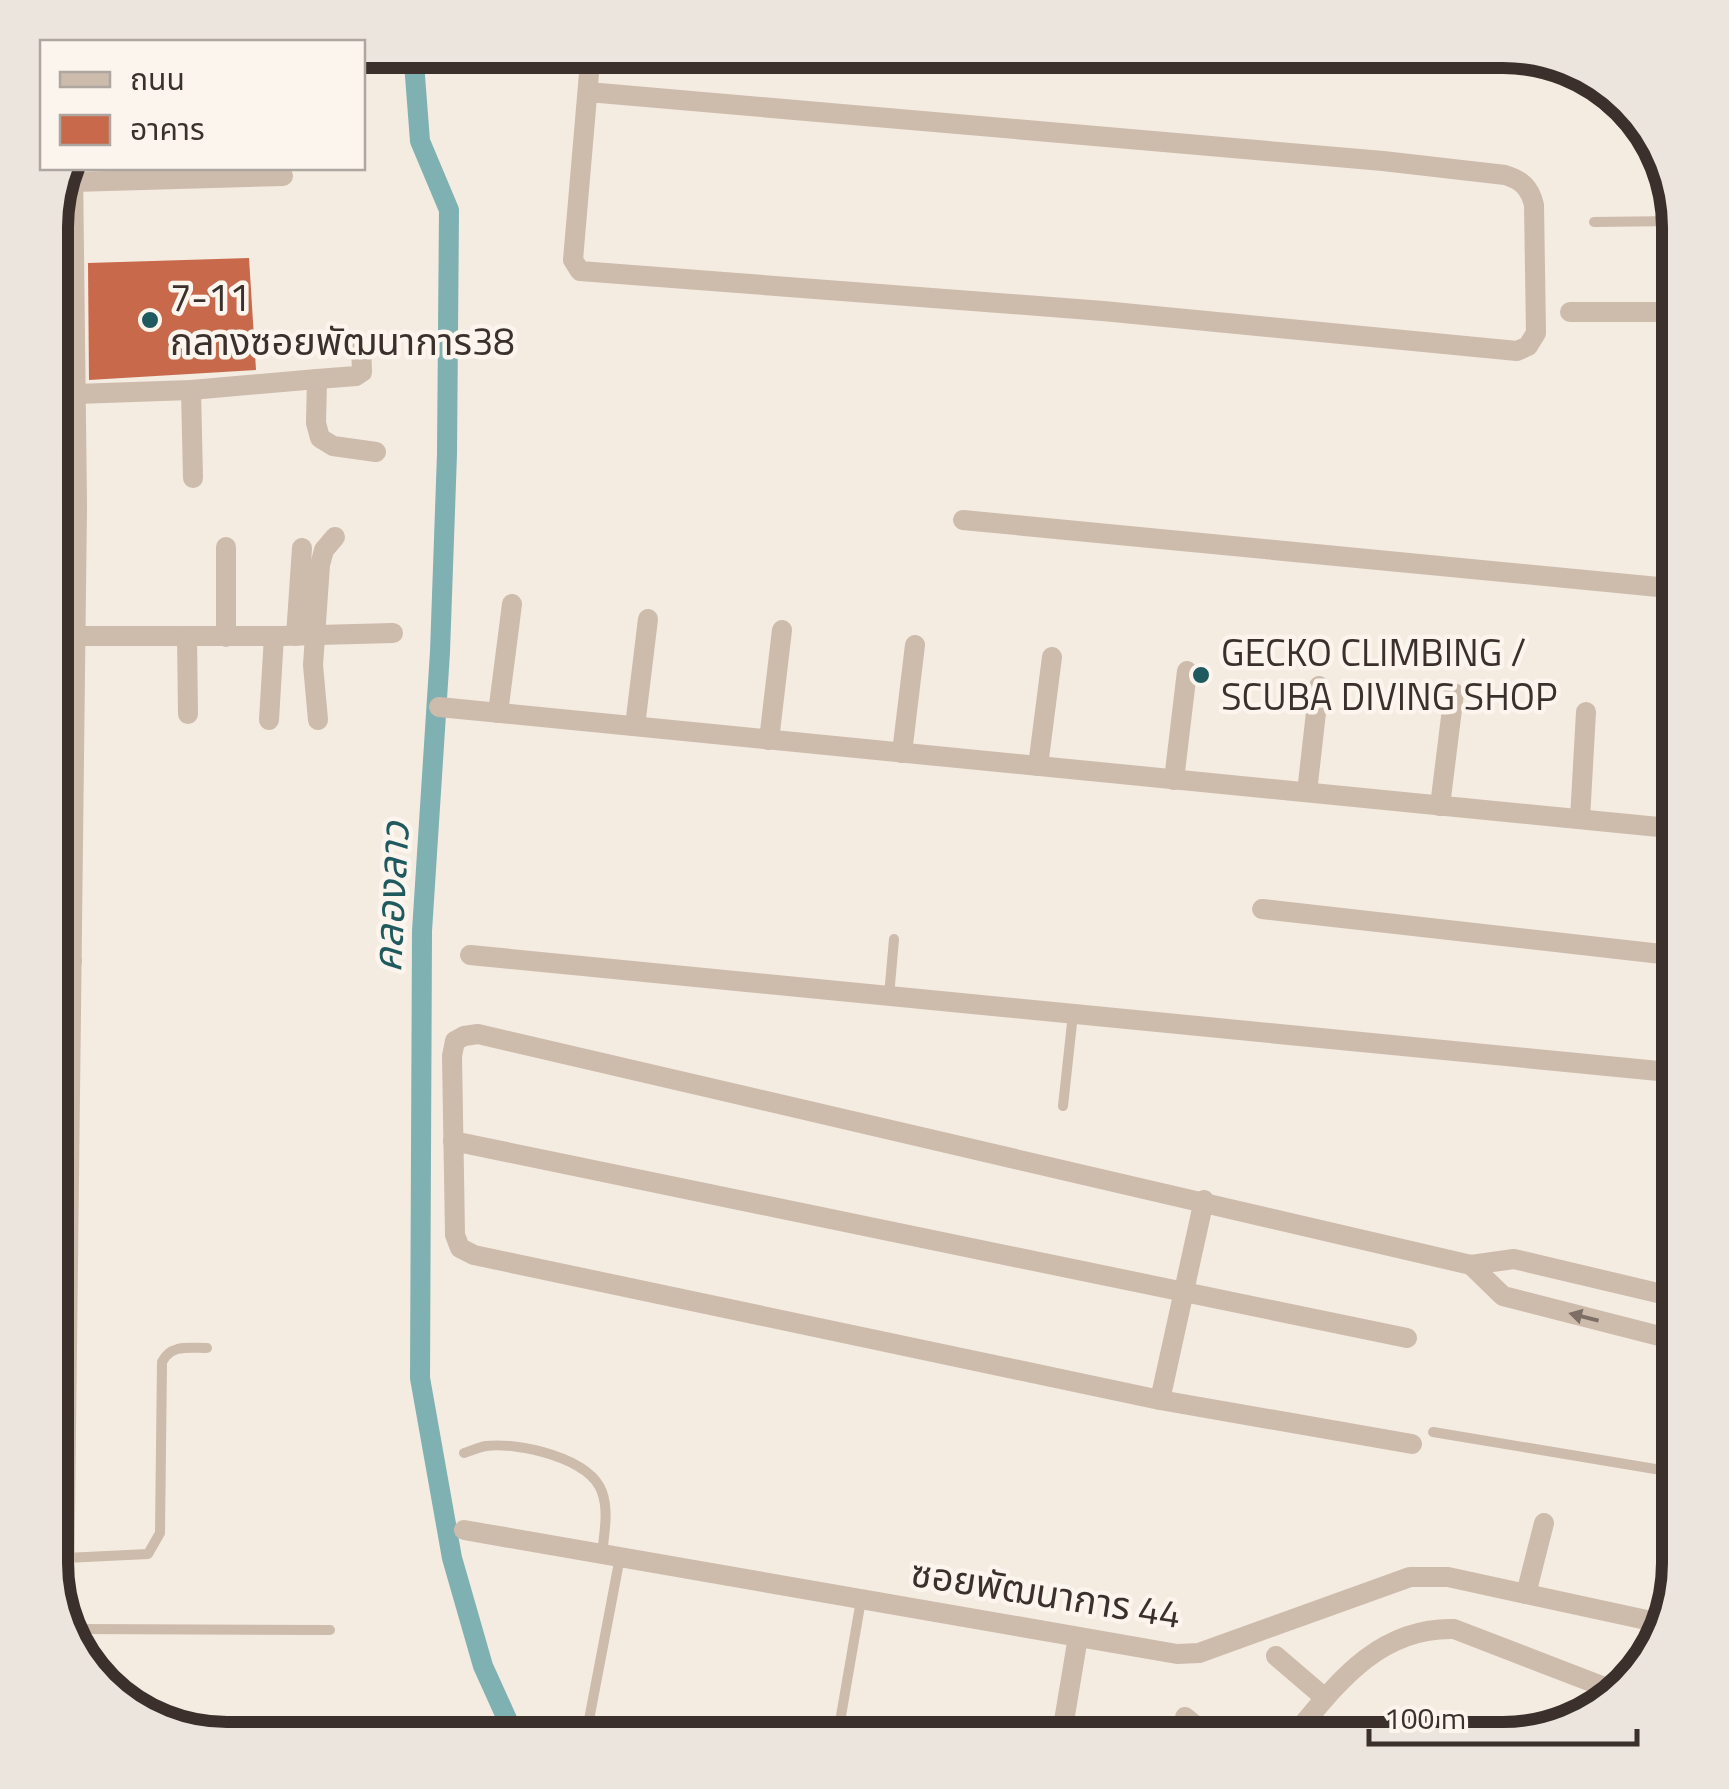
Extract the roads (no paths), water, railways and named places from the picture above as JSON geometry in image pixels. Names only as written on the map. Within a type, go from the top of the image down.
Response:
[{"type":"street","points":[[588,92],[1505,175],[1527,186],[1534,205],[1536,333],[1528,346],[1516,350],[1103,311],[580,271],[573,260],[588,92],[590,68]]},
{"type":"street","points":[[77,175],[283,176]]},
{"type":"street","points":[[68,942],[72,931],[76,504],[73,186]]},
{"type":"street","points":[[1570,312],[1662,312]]},
{"type":"street","points":[[76,394],[190,390],[356,376],[362,372],[361,344]]},
{"type":"street","points":[[317,379],[316,424],[320,438],[343,448],[376,452]]},
{"type":"street","points":[[190,390],[193,478]]},
{"type":"street","points":[[68,505],[76,504]]},
{"type":"street","points":[[963,520],[1662,588]]},
{"type":"street","points":[[305,636],[322,556],[336,536]]},
{"type":"street","points":[[226,547],[226,636]]},
{"type":"street","points":[[302,548],[305,636],[318,720]]},
{"type":"street","points":[[498,713],[512,604]]},
{"type":"street","points":[[635,726],[648,619]]},
{"type":"street","points":[[768,740],[782,630]]},
{"type":"street","points":[[75,636],[392,632]]},
{"type":"street","points":[[188,636],[188,714]]},
{"type":"street","points":[[270,720],[274,636]]},
{"type":"street","points":[[902,753],[915,645]]},
{"type":"street","points":[[1038,766],[1052,657]]},
{"type":"street","points":[[68,660],[74,660]]},
{"type":"street","points":[[1174,780],[1187,670]]},
{"type":"street","points":[[1307,792],[1319,686]]},
{"type":"street","points":[[1440,806],[1454,693]]},
{"type":"street","points":[[438,707],[1662,827]]},
{"type":"street","points":[[1580,819],[1586,712]]},
{"type":"street","points":[[1262,909],[1662,954]]},
{"type":"street","points":[[68,931],[72,931]]},
{"type":"street","points":[[470,956],[1662,1071]]},
{"type":"street","points":[[1412,1444],[1160,1400],[474,1255],[460,1248],[455,1235],[455,1041],[478,1034],[1471,1264],[1514,1259],[1662,1294]]},
{"type":"street","points":[[453,1141],[1407,1338]]},
{"type":"street","points":[[1160,1400],[1204,1200]]},
{"type":"street","points":[[1471,1264],[1504,1296],[1662,1336]]},
{"type":"street","points":[[1526,1594],[1544,1522]]},
{"type":"street","name":"ซอยพัฒนาการ 44","points":[[464,1530],[1177,1654],[1199,1654],[1410,1577],[1448,1577],[1650,1621]]},
{"type":"street","points":[[1306,1722],[1349,1670],[1368,1654],[1441,1629],[1454,1629],[1602,1686]]},
{"type":"street","points":[[1063,1722],[1078,1637]]},
{"type":"street","points":[[1276,1656],[1325,1698]]},
{"type":"street","points":[[1185,1717],[1191,1722]]},
{"type":"lane","points":[[1594,222],[1661,221]]},
{"type":"lane","points":[[68,845],[73,845]]},
{"type":"lane","points":[[889,996],[894,939]]},
{"type":"lane","points":[[1064,1106],[1072,1014]]},
{"type":"lane","points":[[68,1558],[148,1554],[155,1546],[160,1532],[162,1362],[175,1348],[207,1348]]},
{"type":"lane","points":[[1433,1432],[1662,1470]]},
{"type":"lane","points":[[464,1452],[486,1446],[550,1454],[582,1466],[595,1478],[603,1494],[611,1555],[589,1722]]},
{"type":"lane","points":[[840,1722],[861,1599]]},
{"type":"lane","points":[[83,1629],[330,1630]]},
{"type":"waterway","name":"คลองลาว","points":[[414,68],[420,141],[449,210],[440,652],[422,931],[420,1378],[452,1558],[483,1666],[508,1722]]},
{"type":"place","name":"7-11 กลางซอยพัฒนาการ38","points":[[150,320]]},
{"type":"place","name":"GECKO CLIMBING / SCUBA DIVING SHOP","points":[[1201,675]]}]
